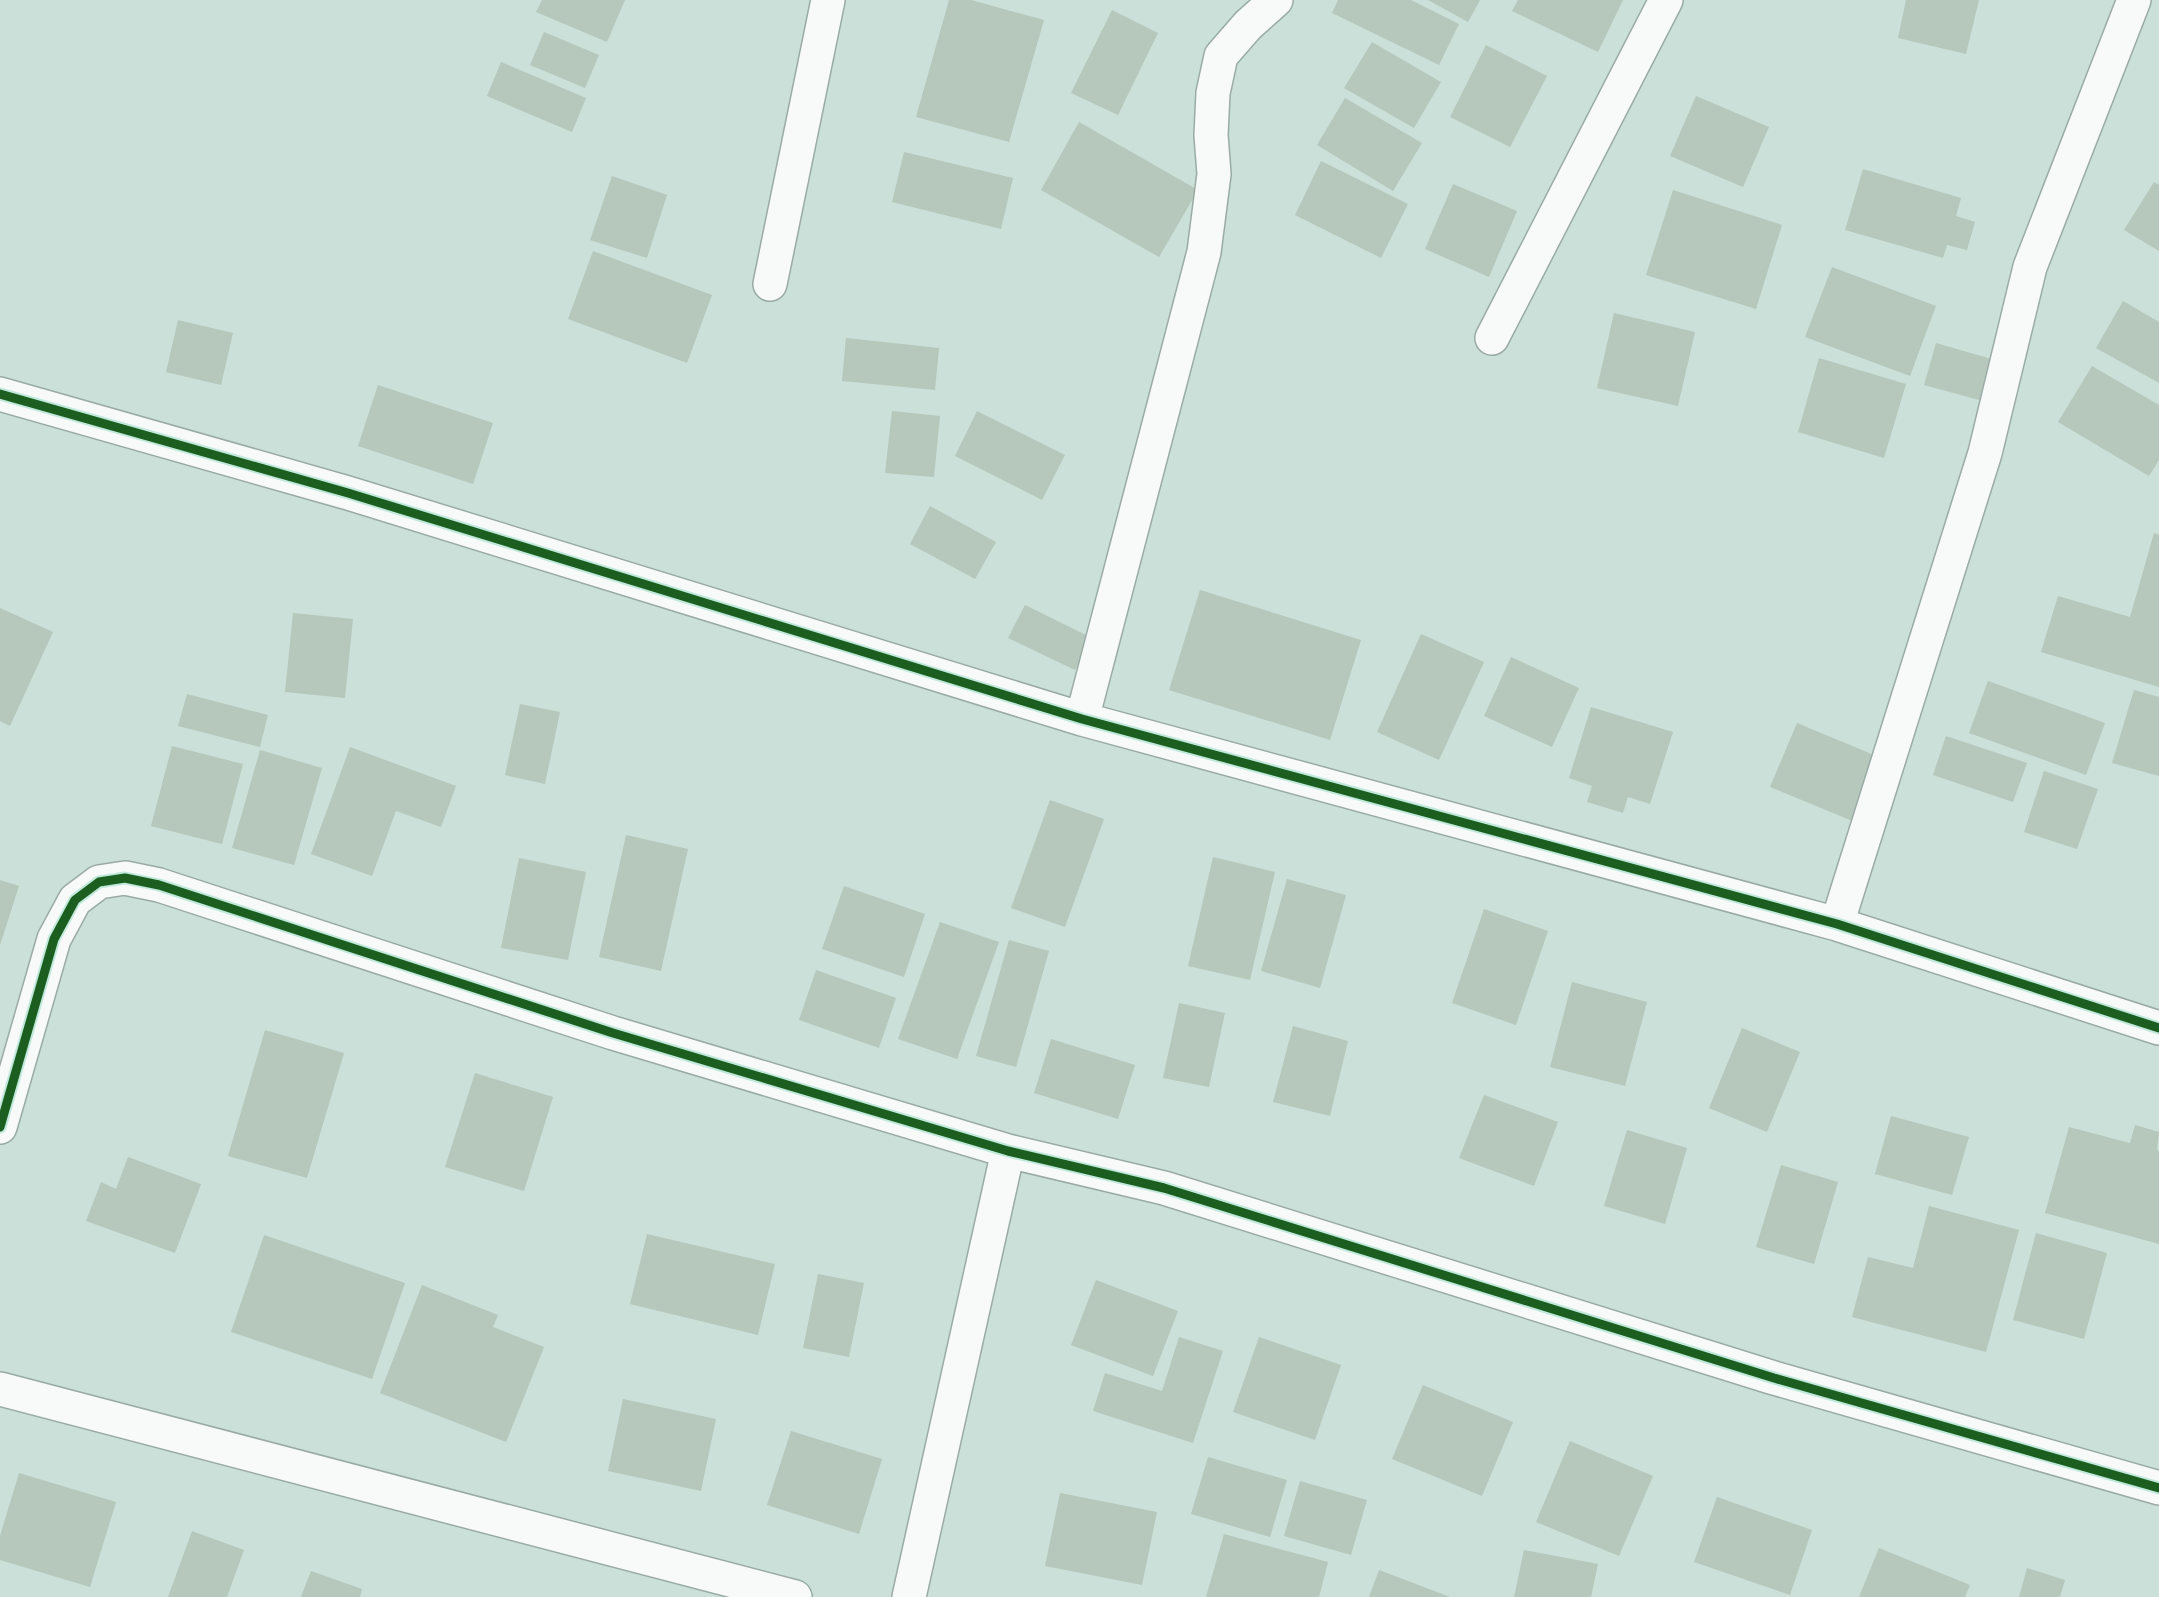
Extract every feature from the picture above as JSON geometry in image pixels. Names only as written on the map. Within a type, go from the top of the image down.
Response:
[{"type":"street","points":[[770,284],[828,0]]},
{"type":"street","points":[[1082,719],[1204,252],[1214,174],[1211,135],[1213,93],[1221,56],[1248,25],[1276,0]]},
{"type":"street","points":[[1492,338],[1666,0]]},
{"type":"street","points":[[1837,924],[1985,453],[2030,267],[2134,0]]},
{"type":"street","points":[[0,394],[348,493],[1082,719],[1837,924],[2159,1028]]},
{"type":"street","points":[[0,1127],[54,939],[75,900],[99,882],[125,879],[159,885],[613,1033],[1008,1151],[1164,1188],[1774,1378],[2159,1488]]},
{"type":"street","points":[[909,1597],[1008,1151]]},
{"type":"street","points":[[0,1389],[795,1597]]},
{"type":"building","points":[[542,0],[625,0],[607,42],[536,12]]},
{"type":"building","points":[[949,0],[971,0],[1044,20],[1009,142],[916,117]]},
{"type":"building","points":[[1338,0],[1411,0],[1459,24],[1439,65],[1332,13]]},
{"type":"building","points":[[1428,0],[1480,0],[1468,22]]},
{"type":"building","points":[[1518,0],[1623,0],[1598,52],[1512,11]]},
{"type":"building","points":[[1906,0],[1979,0],[1966,54],[1898,38]]},
{"type":"building","points":[[1112,10],[1158,33],[1118,115],[1071,93]]},
{"type":"building","points":[[544,32],[599,55],[585,88],[530,65]]},
{"type":"building","points":[[1372,42],[1441,82],[1414,128],[1344,88]]},
{"type":"building","points":[[1486,45],[1547,76],[1510,147],[1450,117]]},
{"type":"building","points":[[501,62],[586,98],[572,132],[487,96]]},
{"type":"building","points":[[1696,96],[1769,127],[1743,187],[1670,156]]},
{"type":"building","points":[[1345,98],[1422,143],[1393,191],[1317,145]]},
{"type":"building","points":[[1079,122],[1198,190],[1159,257],[1041,190]]},
{"type":"building","points":[[904,152],[1013,178],[1001,229],[892,202]]},
{"type":"building","points":[[1321,161],[1408,204],[1381,258],[1295,215]]},
{"type":"building","points":[[1863,169],[1961,198],[1956,216],[1975,222],[1967,250],[1947,245],[1943,258],[1845,230]]},
{"type":"building","points":[[612,176],[667,195],[647,258],[590,240]]},
{"type":"building","points":[[2154,182],[2159,185],[2159,251],[2124,230]]},
{"type":"building","points":[[1453,184],[1517,211],[1489,277],[1425,249]]},
{"type":"building","points":[[1673,190],[1782,225],[1756,309],[1646,275]]},
{"type":"building","points":[[593,251],[712,295],[687,363],[568,319]]},
{"type":"building","points":[[1832,267],[1936,306],[1910,376],[1805,337]]},
{"type":"building","points":[[2123,301],[2159,322],[2159,383],[2096,348]]},
{"type":"building","points":[[1614,313],[1695,332],[1678,406],[1597,388]]},
{"type":"building","points":[[178,320],[233,333],[221,385],[166,372]]},
{"type":"building","points":[[846,338],[939,348],[935,390],[842,381]]},
{"type":"building","points":[[1936,343],[1995,360],[1983,401],[1924,385]]},
{"type":"building","points":[[1819,358],[1906,384],[1884,458],[1798,432]]},
{"type":"building","points":[[2092,366],[2159,405],[2159,460],[2149,476],[2058,422]]},
{"type":"building","points":[[378,385],[493,423],[473,484],[358,446]]},
{"type":"building","points":[[892,411],[940,416],[934,477],[885,473]]},
{"type":"building","points":[[977,411],[1065,455],[1042,500],[955,456]]},
{"type":"building","points":[[930,506],[996,542],[975,579],[910,544]]},
{"type":"building","points":[[2154,533],[2159,535],[2159,687],[2041,652],[2058,596],[2130,617]]},
{"type":"building","points":[[1200,590],[1361,640],[1330,740],[1169,690]]},
{"type":"building","points":[[1025,605],[1090,637],[1075,670],[1008,638]]},
{"type":"building","points":[[0,608],[53,632],[10,726],[0,721]]},
{"type":"building","points":[[293,613],[353,619],[345,698],[285,692]]},
{"type":"building","points":[[1421,634],[1484,662],[1439,760],[1377,732]]},
{"type":"building","points":[[1511,657],[1579,688],[1552,747],[1484,716]]},
{"type":"building","points":[[1988,681],[2105,723],[2086,775],[1969,733]]},
{"type":"building","points":[[2134,690],[2159,697],[2159,776],[2112,763]]},
{"type":"building","points":[[187,694],[268,715],[260,747],[178,726]]},
{"type":"building","points":[[520,704],[560,712],[545,784],[505,775]]},
{"type":"building","points":[[1591,707],[1673,732],[1650,804],[1628,797],[1623,813],[1587,802],[1592,786],[1569,778]]},
{"type":"building","points":[[1797,723],[1881,758],[1855,822],[1770,787]]},
{"type":"building","points":[[1946,736],[2027,763],[2013,802],[1933,775]]},
{"type":"building","points":[[172,746],[243,764],[222,844],[151,826]]},
{"type":"building","points":[[350,747],[456,786],[441,827],[396,811],[372,876],[311,854]]},
{"type":"building","points":[[260,750],[322,768],[294,865],[232,848]]},
{"type":"building","points":[[2044,771],[2098,789],[2077,849],[2024,832]]},
{"type":"building","points":[[1050,800],[1104,819],[1065,927],[1011,908]]},
{"type":"building","points":[[626,835],[688,849],[661,971],[599,957]]},
{"type":"building","points":[[1213,857],[1275,872],[1250,980],[1188,966]]},
{"type":"building","points":[[519,858],[586,872],[568,960],[501,948]]},
{"type":"building","points":[[1287,879],[1346,895],[1320,988],[1261,971]]},
{"type":"building","points":[[0,880],[19,886],[0,945]]},
{"type":"building","points":[[844,886],[925,914],[904,977],[822,949]]},
{"type":"building","points":[[1484,909],[1548,931],[1516,1025],[1452,1003]]},
{"type":"building","points":[[940,922],[999,942],[957,1059],[898,1039]]},
{"type":"building","points":[[1009,940],[1049,951],[1016,1067],[976,1056]]},
{"type":"building","points":[[816,970],[896,998],[879,1048],[799,1020]]},
{"type":"building","points":[[1572,982],[1647,1002],[1625,1086],[1550,1067]]},
{"type":"building","points":[[1179,1003],[1225,1013],[1209,1087],[1163,1078]]},
{"type":"building","points":[[1293,1026],[1348,1041],[1330,1116],[1273,1102]]},
{"type":"building","points":[[1742,1028],[1800,1052],[1767,1132],[1709,1108]]},
{"type":"building","points":[[265,1030],[344,1053],[307,1178],[228,1156]]},
{"type":"building","points":[[1051,1039],[1135,1065],[1118,1119],[1034,1093]]},
{"type":"building","points":[[475,1073],[553,1097],[524,1191],[445,1167]]},
{"type":"building","points":[[1484,1095],[1558,1122],[1534,1186],[1459,1158]]},
{"type":"building","points":[[1891,1116],[1969,1137],[1952,1195],[1875,1174]]},
{"type":"building","points":[[2135,1125],[2159,1132],[2157,1150],[2159,1151],[2159,1244],[2045,1213],[2069,1127],[2130,1143]]},
{"type":"building","points":[[1627,1130],[1687,1148],[1665,1224],[1604,1206]]},
{"type":"building","points":[[128,1157],[201,1184],[175,1253],[86,1221],[101,1182],[116,1189]]},
{"type":"building","points":[[1781,1165],[1838,1182],[1814,1264],[1756,1247]]},
{"type":"building","points":[[1929,1206],[2019,1230],[1986,1352],[1852,1317],[1868,1257],[1913,1268]]},
{"type":"building","points":[[2036,1233],[2107,1253],[2084,1339],[2013,1320]]},
{"type":"building","points":[[647,1234],[775,1264],[758,1335],[630,1304]]},
{"type":"building","points":[[264,1235],[405,1283],[372,1379],[231,1332]]},
{"type":"building","points":[[818,1274],[864,1283],[849,1357],[803,1348]]},
{"type":"building","points":[[1096,1280],[1178,1311],[1153,1376],[1071,1345]]},
{"type":"building","points":[[422,1285],[498,1315],[493,1327],[544,1347],[506,1442],[380,1393]]},
{"type":"building","points":[[1179,1337],[1223,1351],[1193,1443],[1093,1411],[1105,1373],[1162,1391]]},
{"type":"building","points":[[1259,1337],[1341,1365],[1315,1440],[1233,1412]]},
{"type":"building","points":[[1423,1385],[1513,1422],[1482,1496],[1392,1459]]},
{"type":"building","points":[[623,1399],[716,1419],[701,1491],[608,1471]]},
{"type":"building","points":[[791,1431],[882,1459],[859,1534],[767,1505]]},
{"type":"building","points":[[1570,1441],[1653,1476],[1619,1556],[1536,1522]]},
{"type":"building","points":[[1208,1457],[1287,1480],[1270,1537],[1191,1514]]},
{"type":"building","points":[[19,1473],[116,1502],[90,1587],[0,1560],[0,1536]]},
{"type":"building","points":[[1300,1481],[1367,1500],[1351,1555],[1284,1536]]},
{"type":"building","points":[[1060,1493],[1157,1512],[1142,1585],[1045,1566]]},
{"type":"building","points":[[1717,1497],[1812,1530],[1790,1595],[1694,1562]]},
{"type":"building","points":[[192,1531],[244,1550],[227,1597],[168,1597]]},
{"type":"building","points":[[1224,1534],[1328,1562],[1319,1597],[1206,1597]]},
{"type":"building","points":[[1879,1548],[1970,1585],[1965,1597],[1859,1597]]},
{"type":"building","points":[[1524,1550],[1598,1564],[1591,1597],[1514,1597]]},
{"type":"building","points":[[2027,1568],[2065,1580],[2060,1597],[2019,1597]]},
{"type":"building","points":[[1379,1570],[1450,1597],[1369,1597]]},
{"type":"building","points":[[311,1571],[362,1589],[360,1597],[301,1597]]},
{"type":"cycle path","points":[[0,394],[348,493],[1082,719],[1837,924],[2159,1028]]},
{"type":"cycle path","points":[[0,1127],[54,939],[75,900],[99,882],[125,878],[159,885],[613,1033],[1008,1151],[1164,1188],[1774,1378],[2159,1488]]}]
